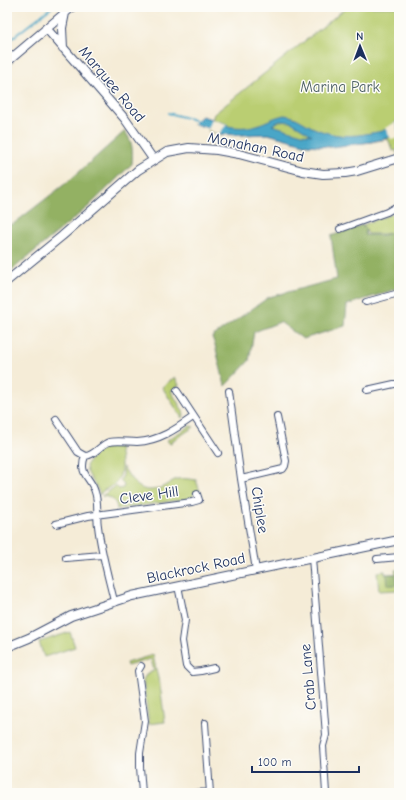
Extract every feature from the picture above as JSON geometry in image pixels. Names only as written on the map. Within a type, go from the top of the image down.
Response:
[{"type":"street","points":[[7,62],[72,7]]},
{"type":"street","points":[[63,48],[62,28],[65,13]]},
{"type":"street","name":"Marquee Road","points":[[46,28],[125,119],[154,159]]},
{"type":"street","name":"Monahan Road","points":[[7,281],[62,236],[129,177],[154,159],[167,152],[180,149],[217,150],[239,154],[303,171],[328,174],[345,173],[399,158]]},
{"type":"street","points":[[340,229],[387,212],[399,205]]},
{"type":"street","points":[[366,302],[399,293]]},
{"type":"street","points":[[367,390],[399,384]]},
{"type":"street","points":[[177,391],[218,453]]},
{"type":"street","points":[[229,391],[241,479]]},
{"type":"street","points":[[56,419],[78,452],[85,456],[90,455],[101,446],[109,442],[144,442],[158,438],[194,417]]},
{"type":"street","name":"Chiplee","points":[[256,570],[241,479],[283,469],[285,466],[286,461],[277,417]]},
{"type":"street","points":[[85,456],[82,467],[84,474],[95,491],[96,515],[102,555],[114,601]]},
{"type":"street","name":"Cleve Hill","points":[[56,524],[96,515],[192,502],[199,500],[197,494]]},
{"type":"street","name":"Blackrock Road","points":[[7,647],[71,616],[114,601],[178,586],[399,540]]},
{"type":"street","points":[[66,558],[102,555]]},
{"type":"street","points":[[377,559],[399,557]]},
{"type":"street","name":"Crab Lane","points":[[312,558],[326,734],[323,746],[326,793]]},
{"type":"street","points":[[178,586],[185,620],[182,642],[186,666],[192,672],[201,672],[214,668]]},
{"type":"street","points":[[141,666],[138,673],[145,721],[140,753],[142,793]]},
{"type":"street","points":[[194,793],[210,792],[205,723]]},
{"type":"street","points":[[89,793],[99,792]]},
{"type":"green space","name":"Marina Park","points":[[347,7],[399,7],[399,154],[397,154],[396,150],[393,151],[388,139],[331,147],[308,145],[268,134],[219,134],[208,131],[214,114]]},
{"type":"green space","points":[[125,131],[130,139],[132,147],[132,164],[89,206],[7,274],[7,222],[12,225],[70,180]]},
{"type":"green space","points":[[399,211],[399,231],[384,234],[368,234],[363,225]]},
{"type":"green space","points":[[362,225],[366,230],[365,235],[383,235],[399,231],[399,288],[347,305],[345,326],[303,339],[280,322],[254,332],[249,361],[225,386],[212,337],[269,297],[337,279],[331,236]]},
{"type":"green space","points":[[175,377],[179,385],[171,391],[183,411],[184,415],[182,418],[162,387]]},
{"type":"green space","points":[[190,426],[194,427],[172,441],[171,444],[169,443],[167,440]]},
{"type":"green space","points":[[119,445],[121,473],[116,482],[103,491],[100,495],[97,487],[88,474],[86,466],[96,454],[104,448]]},
{"type":"green space","points":[[123,467],[130,478],[138,486],[147,490],[162,487],[177,479],[184,479],[196,480],[200,491],[194,493],[193,496],[188,499],[117,509],[112,499],[102,496],[116,486],[119,489],[123,488],[124,485],[120,481],[123,475]]},
{"type":"green space","points":[[395,570],[399,570],[399,590],[379,591],[377,572],[385,571],[385,574],[396,574]]},
{"type":"green space","points":[[385,574],[396,574],[397,585],[388,585],[387,576]]},
{"type":"green space","points":[[70,632],[75,647],[44,657],[39,642]]},
{"type":"green space","points":[[153,655],[161,692],[165,722],[149,724],[143,680],[147,673],[154,671],[151,659],[127,666],[126,663]]},
{"type":"water","points":[[284,115],[300,120],[321,131],[336,135],[356,135],[381,131],[396,122],[399,123],[399,135],[371,142],[331,147],[308,145],[268,134],[219,134],[209,128],[193,124],[202,116],[227,124],[228,126],[246,127],[257,125]],"holes":[[[280,121],[291,122],[312,135],[302,134],[272,125]]]},
{"type":"pier","points":[[212,119],[227,124],[219,134],[208,130]]},
{"type":"pier","points":[[396,122],[399,137],[391,139],[385,128]]},
{"type":"waterway","points":[[7,42],[52,7]]},
{"type":"waterway","points":[[168,113],[198,121]]}]
